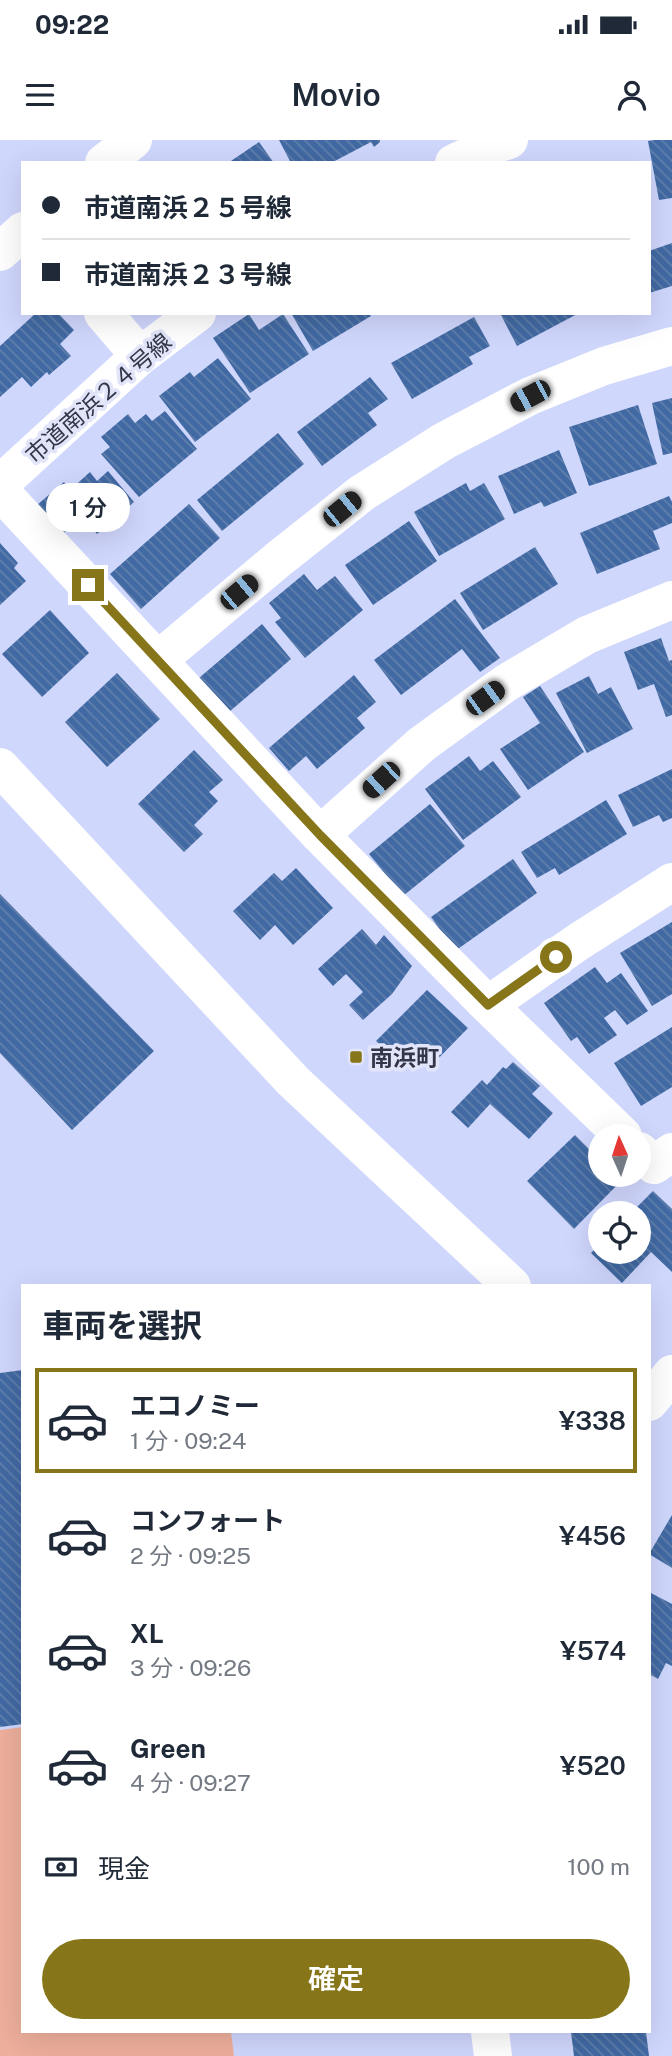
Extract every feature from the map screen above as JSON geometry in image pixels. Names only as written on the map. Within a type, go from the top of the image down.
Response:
[{"type":"street","points":[[107,161],[133,140]]},
{"type":"street","points":[[458,161],[509,140]]},
{"type":"street","points":[[0,252],[21,232]]},
{"type":"street","points":[[105,315],[140,356]]},
{"type":"street","name":"市道南浜２４号線","points":[[0,484],[140,356],[194,315]]},
{"type":"street","points":[[158,660],[362,493],[444,441],[530,396],[604,366],[672,346]]},
{"type":"street","points":[[0,491],[320,835],[611,1124]]},
{"type":"street","points":[[320,835],[422,744],[506,683],[587,635],[672,600]]},
{"type":"street","points":[[0,767],[293,1081],[510,1284]]},
{"type":"street","points":[[488,1005],[578,942],[672,882]]},
{"type":"street","points":[[651,1162],[654,1165],[672,1152]]},
{"type":"street","points":[[651,1400],[672,1374]]},
{"type":"street","points":[[490,2033],[493,2056]]},
{"type":"shaded area","points":[[21,1727],[21,2033],[231,2033],[234,2056],[0,2056],[0,1730]]},
{"type":"building","points":[[279,140],[380,140],[374,147],[371,142],[335,161],[290,161]]},
{"type":"building","points":[[672,140],[672,198],[659,200],[648,141]]},
{"type":"building","points":[[259,142],[273,161],[231,161]]},
{"type":"building","points":[[672,243],[672,286],[651,292],[651,250]]},
{"type":"building","points":[[34,315],[60,315],[74,330],[60,344],[71,356],[31,387],[22,377],[0,397],[0,346]]},
{"type":"building","points":[[248,315],[259,330],[284,315],[309,354],[250,393],[213,338]]},
{"type":"building","points":[[292,315],[371,316],[313,351]]},
{"type":"building","points":[[501,315],[575,315],[517,346]]},
{"type":"building","points":[[474,317],[490,346],[469,357],[473,364],[412,399],[391,363]]},
{"type":"building","points":[[218,358],[251,399],[195,442],[159,396],[190,372],[194,377]]},
{"type":"building","points":[[370,377],[388,399],[368,413],[377,425],[322,466],[297,432]]},
{"type":"building","points":[[672,398],[672,453],[663,455],[652,403]]},
{"type":"building","points":[[638,405],[657,464],[589,486],[569,427]]},
{"type":"building","points":[[165,411],[197,449],[139,497],[101,454],[110,447],[101,437],[128,414],[135,423],[146,414],[152,421]]},
{"type":"building","points":[[278,433],[304,464],[222,531],[197,500]]},
{"type":"building","points":[[559,450],[577,493],[544,507],[541,502],[514,514],[498,476]]},
{"type":"building","points":[[108,471],[134,502],[97,534],[83,517],[63,534],[37,505],[64,482],[70,490],[90,472],[97,481]]},
{"type":"building","points":[[466,483],[470,491],[484,483],[505,519],[439,556],[414,512]]},
{"type":"building","points":[[669,496],[672,502],[672,523],[653,531],[660,549],[597,574],[580,533]]},
{"type":"building","points":[[189,504],[220,538],[141,609],[110,574]]},
{"type":"building","points":[[409,521],[437,561],[373,605],[345,565]]},
{"type":"building","points":[[0,543],[18,563],[14,568],[26,581],[0,605]]},
{"type":"building","points":[[535,547],[558,584],[483,630],[460,593]]},
{"type":"building","points":[[304,574],[317,590],[335,576],[363,610],[305,658],[275,622],[281,618],[269,603]]},
{"type":"building","points":[[455,599],[500,658],[480,672],[462,649],[401,695],[374,660]]},
{"type":"building","points":[[50,610],[89,653],[42,697],[2,654]]},
{"type":"building","points":[[262,624],[291,659],[229,712],[199,678]]},
{"type":"building","points":[[661,638],[669,661],[672,660],[672,715],[666,717],[654,684],[638,690],[624,652]]},
{"type":"building","points":[[117,673],[160,719],[107,767],[65,722]]},
{"type":"building","points":[[354,675],[376,702],[357,718],[365,728],[317,769],[306,756],[289,771],[269,748]]},
{"type":"building","points":[[589,676],[598,694],[611,687],[633,729],[587,753],[556,693]]},
{"type":"building","points":[[540,686],[584,752],[528,790],[500,749],[540,723],[523,697]]},
{"type":"building","points":[[194,750],[223,780],[209,792],[218,801],[194,825],[203,834],[184,852],[138,804]]},
{"type":"building","points":[[469,756],[480,771],[493,761],[521,797],[463,840],[425,789]]},
{"type":"building","points":[[672,769],[672,818],[663,822],[659,815],[633,827],[618,795]]},
{"type":"building","points":[[606,800],[627,834],[559,875],[555,868],[537,878],[521,852]]},
{"type":"building","points":[[430,804],[465,846],[403,896],[369,854]]},
{"type":"building","points":[[513,859],[537,893],[455,951],[431,917]]},
{"type":"building","points":[[296,868],[333,908],[293,945],[275,925],[260,940],[233,911],[274,873],[282,881]]},
{"type":"building","points":[[0,894],[154,1051],[72,1130],[0,1053]]},
{"type":"building","points":[[672,922],[672,994],[652,1006],[620,953]]},
{"type":"building","points":[[362,929],[376,945],[384,935],[412,966],[392,994],[363,1020],[349,1005],[363,992],[346,974],[333,986],[318,969]]},
{"type":"building","points":[[595,967],[607,983],[621,973],[648,1011],[627,1025],[615,1010],[604,1018],[617,1035],[589,1054],[577,1037],[571,1041],[544,1003]]},
{"type":"building","points":[[427,990],[468,1028],[431,1066],[412,1048],[397,1062],[376,1041]]},
{"type":"building","points":[[672,1027],[672,1087],[641,1106],[614,1063]]},
{"type":"building","points":[[513,1062],[540,1086],[532,1094],[553,1113],[529,1139],[490,1104],[468,1128],[451,1112],[482,1080],[487,1085],[503,1067],[506,1069]]},
{"type":"building","points":[[575,1135],[588,1148],[588,1187],[615,1187],[601,1201],[588,1201],[588,1215],[574,1229],[527,1181]]},
{"type":"building","points":[[653,1191],[672,1209],[672,1272],[651,1252],[651,1201],[643,1201]]},
{"type":"building","points":[[602,1264],[640,1264],[622,1283]]},
{"type":"building","points":[[21,1370],[21,1724],[0,1727],[0,1373]]},
{"type":"building","points":[[672,1515],[672,1568],[651,1555],[651,1551]]},
{"type":"building","points":[[651,1593],[672,1604],[672,1666],[666,1663],[658,1679],[651,1675]]},
{"type":"building","points":[[571,2033],[646,2033],[649,2056],[574,2056]]},
{"type":"place","name":"南浜町","points":[[356,1057]]},
{"type":"route","points":[[88,585],[320,835],[488,1005],[556,957]]}]
